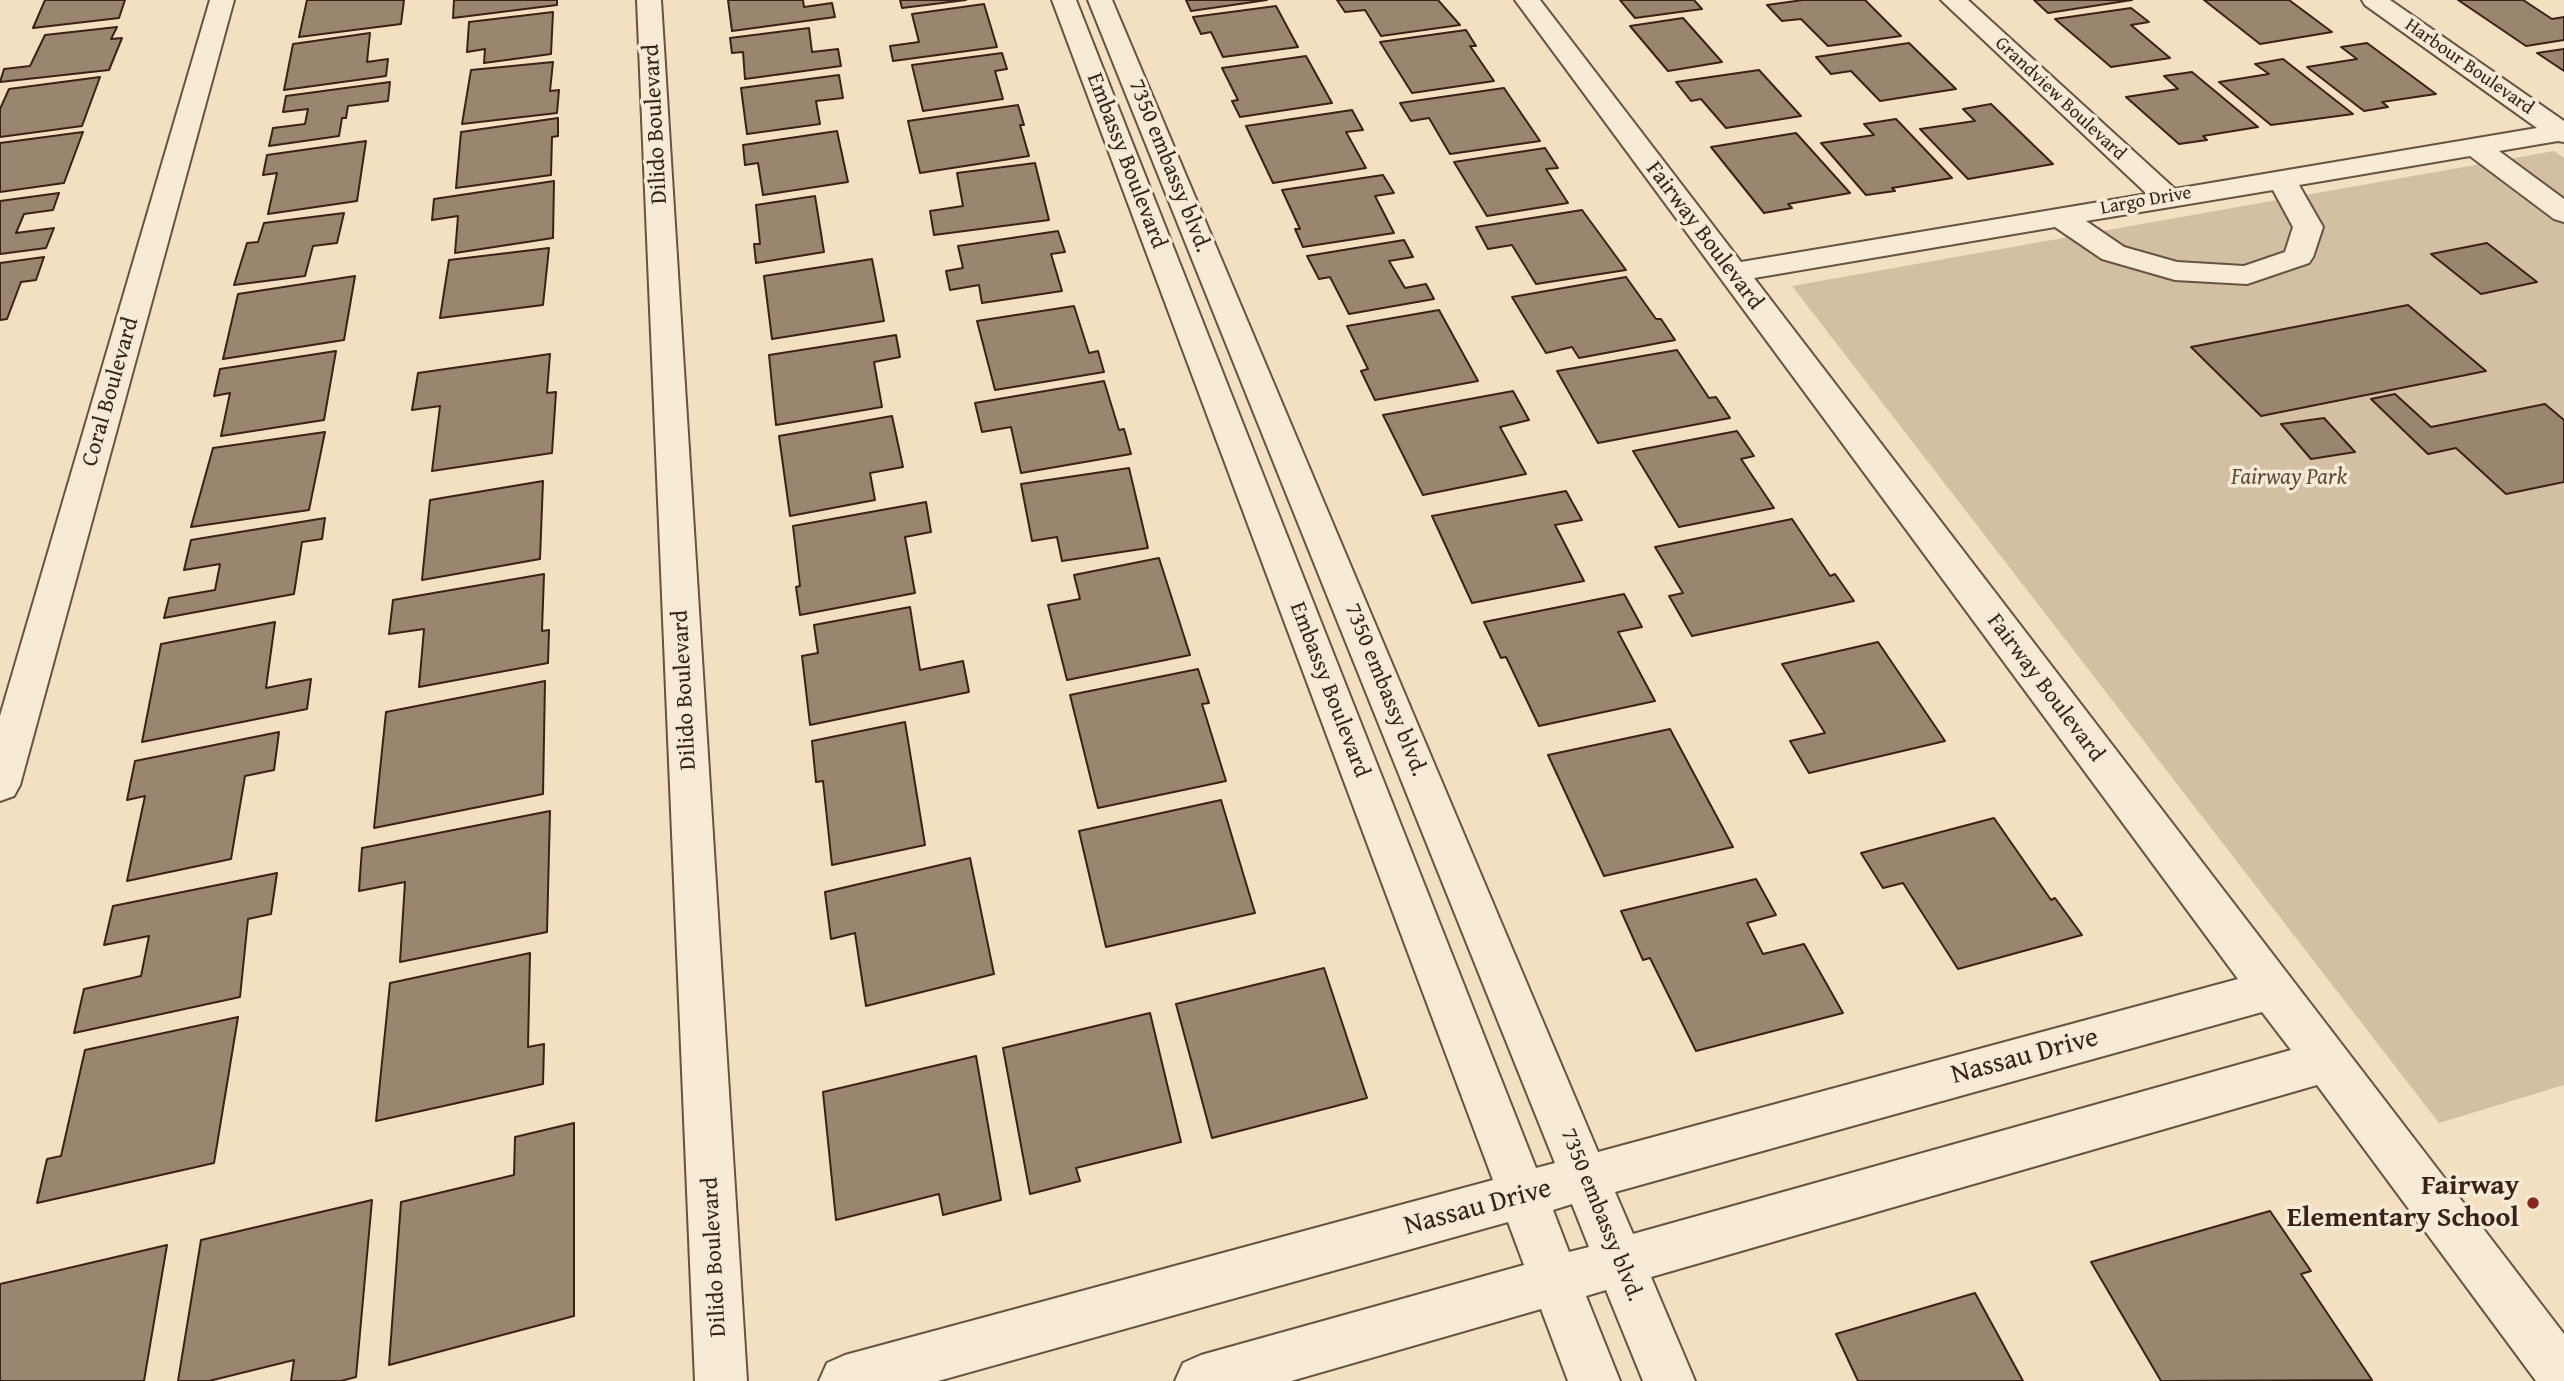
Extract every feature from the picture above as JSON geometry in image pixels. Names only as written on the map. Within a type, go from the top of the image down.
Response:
[{"type":"street","name":"Coral Boulevard","points":[[0,785],[222,0]]},
{"type":"street","name":"Dilido Boulevard","points":[[649,0],[721,1381]]},
{"type":"street","name":"Embassy Boulevard","points":[[1064,0],[1594,1381]]},
{"type":"street","name":"7350 embassy blvd.","points":[[1100,0],[1670,1381]]},
{"type":"street","name":"Fairway Boulevard","points":[[1527,0],[2564,1376]]},
{"type":"street","name":"Grandview Boulevard","points":[[1953,0],[2167,197]]},
{"type":"street","name":"Harbour Boulevard","points":[[2374,0],[2562,133]]},
{"type":"street","name":"Largo Drive","points":[[1732,273],[2167,197],[2562,133]]},
{"type":"street","points":[[2474,146],[2564,213]]},
{"type":"street","points":[[2059,216],[2113,253],[2175,271],[2247,275],[2298,257],[2308,227],[2281,178]]},
{"type":"street","name":"Nassau Drive","points":[[845,1381],[2273,989]]},
{"type":"street","points":[[1201,1381],[2327,1061]]},
{"type":"green space","name":"Fairway Park","points":[[2554,151],[2564,158],[2564,1085],[2439,1123],[1792,286]]},
{"type":"building","points":[[45,0],[125,0],[119,18],[33,28]]},
{"type":"building","points":[[307,0],[404,0],[401,24],[299,37]]},
{"type":"building","points":[[454,0],[557,0],[557,5],[453,18]]},
{"type":"building","points":[[728,0],[803,0],[804,7],[832,3],[835,17],[732,31]]},
{"type":"building","points":[[900,0],[966,0],[902,8]]},
{"type":"building","points":[[1186,0],[1267,0],[1191,11]]},
{"type":"building","points":[[1337,0],[1438,0],[1460,25],[1381,36],[1365,10],[1345,12]]},
{"type":"building","points":[[1620,0],[1694,0],[1702,9],[1635,18]]},
{"type":"building","points":[[1803,0],[1865,0],[1901,36],[1828,46],[1801,19],[1782,21],[1767,5]]},
{"type":"building","points":[[2034,0],[2132,0],[2048,13]]},
{"type":"building","points":[[2204,0],[2289,0],[2332,32],[2260,44]]},
{"type":"building","points":[[2458,0],[2523,0],[2552,19],[2564,17],[2564,40],[2526,46]]},
{"type":"building","points":[[984,4],[997,47],[893,61],[890,46],[919,42],[912,14]]},
{"type":"building","points":[[1276,6],[1298,47],[1223,57],[1211,32],[1201,34],[1193,17]]},
{"type":"building","points":[[2131,8],[2149,22],[2131,25],[2170,58],[2111,67],[2055,19]]},
{"type":"building","points":[[553,12],[551,54],[484,63],[485,49],[467,52],[469,22]]},
{"type":"building","points":[[1683,18],[1722,62],[1668,71],[1630,26]]},
{"type":"building","points":[[117,27],[111,39],[122,38],[109,70],[0,82],[4,69],[30,66],[45,35]]},
{"type":"building","points":[[809,28],[812,52],[838,49],[841,66],[745,79],[743,52],[732,53],[730,38]]},
{"type":"building","points":[[1466,30],[1476,46],[1470,46],[1494,81],[1412,93],[1380,42]]},
{"type":"building","points":[[370,33],[367,62],[388,59],[386,76],[284,90],[293,44]]},
{"type":"building","points":[[1909,43],[1956,89],[1880,101],[1851,71],[1831,74],[1816,57]]},
{"type":"building","points":[[2367,43],[2436,94],[2382,102],[2388,107],[2364,111],[2307,67],[2357,59],[2341,47]]},
{"type":"building","points":[[2564,49],[2564,71],[2537,53]]},
{"type":"building","points":[[1002,53],[1007,69],[995,71],[1003,99],[923,111],[912,65]]},
{"type":"building","points":[[1306,56],[1332,103],[1240,117],[1232,101],[1238,100],[1222,68]]},
{"type":"building","points":[[2283,59],[2353,114],[2271,125],[2219,82],[2269,74],[2255,64]]},
{"type":"building","points":[[553,62],[550,91],[559,90],[557,113],[462,124],[471,70]]},
{"type":"building","points":[[1759,70],[1801,116],[1726,128],[1701,99],[1691,101],[1676,82]]},
{"type":"building","points":[[2192,72],[2258,127],[2203,136],[2207,140],[2179,144],[2126,97],[2178,89],[2164,76]]},
{"type":"building","points":[[839,75],[843,98],[816,101],[820,124],[747,134],[741,88]]},
{"type":"building","points":[[100,77],[82,126],[0,137],[0,109],[9,89]]},
{"type":"building","points":[[390,82],[388,101],[348,106],[346,118],[342,118],[339,136],[269,146],[273,128],[305,124],[308,109],[283,112],[286,96]]},
{"type":"building","points":[[1504,88],[1540,141],[1450,154],[1429,118],[1411,121],[1400,103]]},
{"type":"building","points":[[1991,104],[2053,164],[1968,179],[1920,129],[1975,121],[1963,109]]},
{"type":"building","points":[[1018,105],[1024,125],[1020,125],[1029,156],[920,173],[908,121]]},
{"type":"building","points":[[1352,110],[1363,130],[1346,132],[1366,168],[1273,183],[1246,126]]},
{"type":"building","points":[[558,118],[558,136],[552,137],[551,175],[456,188],[461,132]]},
{"type":"building","points":[[1896,119],[1952,178],[1866,195],[1821,143],[1874,135],[1864,124]]},
{"type":"building","points":[[837,131],[848,182],[763,195],[758,163],[745,165],[743,145]]},
{"type":"building","points":[[83,132],[64,183],[0,192],[0,143]]},
{"type":"building","points":[[1796,133],[1850,193],[1788,204],[1792,208],[1764,213],[1711,147]]},
{"type":"building","points":[[366,141],[357,201],[268,214],[277,173],[263,175],[267,155]]},
{"type":"building","points":[[1545,148],[1558,168],[1546,169],[1568,203],[1487,216],[1454,162]]},
{"type":"building","points":[[1035,163],[1049,220],[934,235],[930,211],[963,206],[957,173]]},
{"type":"building","points":[[1383,175],[1394,193],[1375,196],[1394,233],[1303,247],[1295,229],[1300,229],[1282,190]]},
{"type":"building","points":[[554,181],[553,238],[455,253],[458,216],[432,220],[434,199]]},
{"type":"building","points":[[59,193],[53,210],[24,214],[16,233],[54,228],[46,248],[0,254],[0,201]]},
{"type":"building","points":[[815,196],[824,252],[756,263],[754,244],[760,244],[756,205]]},
{"type":"building","points":[[1582,210],[1626,270],[1536,284],[1512,245],[1488,249],[1476,227]]},
{"type":"building","points":[[344,213],[337,243],[313,246],[305,276],[234,285],[247,243],[258,242],[264,223]]},
{"type":"building","points":[[1058,231],[1065,252],[1051,254],[1062,291],[982,303],[979,285],[950,290],[946,271],[963,268],[958,246]]},
{"type":"building","points":[[1404,240],[1413,257],[1389,261],[1405,288],[1426,284],[1434,299],[1349,314],[1330,277],[1319,279],[1307,256]]},
{"type":"building","points":[[2487,243],[2537,282],[2481,294],[2431,254]]},
{"type":"building","points":[[549,248],[543,305],[440,318],[449,260]]},
{"type":"building","points":[[44,257],[36,280],[21,282],[7,319],[0,320],[0,263]]},
{"type":"building","points":[[872,259],[884,321],[772,339],[764,276]]},
{"type":"building","points":[[355,276],[344,340],[223,359],[238,294]]},
{"type":"building","points":[[1626,277],[1656,319],[1661,319],[1675,340],[1579,358],[1572,347],[1546,353],[1512,297]]},
{"type":"building","points":[[2408,305],[2486,371],[2261,416],[2191,347]]},
{"type":"building","points":[[1074,306],[1089,353],[1098,351],[1104,372],[995,390],[977,321]]},
{"type":"building","points":[[1439,310],[1478,381],[1375,400],[1361,371],[1368,369],[1347,326]]},
{"type":"building","points":[[896,335],[900,357],[874,362],[882,407],[776,425],[769,355]]},
{"type":"building","points":[[1677,350],[1709,398],[1716,397],[1730,418],[1598,443],[1557,371]]},
{"type":"building","points":[[336,351],[324,420],[221,436],[230,393],[214,396],[220,369]]},
{"type":"building","points":[[550,354],[547,393],[556,392],[552,453],[432,471],[440,406],[412,410],[418,373]]},
{"type":"building","points":[[1104,381],[1119,430],[1124,429],[1131,454],[1021,473],[1011,427],[982,432],[975,403]]},
{"type":"building","points":[[1513,391],[1529,420],[1500,427],[1526,474],[1423,495],[1383,415]]},
{"type":"building","points":[[2395,394],[2431,427],[2545,404],[2564,420],[2564,482],[2506,494],[2456,448],[2428,454],[2371,399]]},
{"type":"building","points":[[892,416],[903,467],[870,473],[875,500],[790,516],[779,436]]},
{"type":"building","points":[[2324,418],[2355,452],[2311,459],[2281,424]]},
{"type":"building","points":[[1737,431],[1754,456],[1741,459],[1774,508],[1679,527],[1633,451]]},
{"type":"building","points":[[325,432],[309,510],[191,527],[213,448]]},
{"type":"building","points":[[1129,468],[1148,548],[1062,561],[1057,537],[1032,541],[1021,484]]},
{"type":"building","points":[[543,481],[540,559],[422,580],[430,500]]},
{"type":"building","points":[[1566,491],[1582,520],[1555,525],[1584,581],[1472,603],[1432,516]]},
{"type":"building","points":[[926,502],[931,532],[905,537],[915,593],[800,615],[796,587],[800,586],[793,526]]},
{"type":"building","points":[[325,518],[322,539],[302,542],[294,594],[164,618],[169,598],[215,590],[220,564],[184,570],[191,540]]},
{"type":"building","points":[[1792,519],[1830,576],[1835,574],[1854,601],[1692,636],[1669,596],[1683,593],[1655,547]]},
{"type":"building","points":[[1159,558],[1190,655],[1067,680],[1048,605],[1080,599],[1074,575]]},
{"type":"building","points":[[544,574],[542,631],[549,630],[548,663],[419,687],[424,629],[389,634],[393,600]]},
{"type":"building","points":[[1624,594],[1642,627],[1618,632],[1655,701],[1539,726],[1506,657],[1501,658],[1484,622]]},
{"type":"building","points":[[910,607],[920,670],[963,661],[969,692],[810,725],[802,656],[818,653],[814,625]]},
{"type":"building","points":[[275,622],[266,688],[311,679],[307,709],[142,742],[161,644]]},
{"type":"building","points":[[1878,642],[1945,741],[1809,773],[1790,741],[1825,733],[1782,664]]},
{"type":"building","points":[[1198,669],[1209,703],[1202,704],[1226,781],[1098,808],[1070,695]]},
{"type":"building","points":[[545,681],[543,794],[374,828],[386,712]]},
{"type":"building","points":[[905,722],[925,845],[832,865],[823,781],[816,782],[812,741]]},
{"type":"building","points":[[1670,729],[1733,847],[1604,876],[1548,755]]},
{"type":"building","points":[[279,732],[274,770],[245,776],[231,859],[127,881],[145,796],[127,800],[135,761]]},
{"type":"building","points":[[1221,800],[1255,913],[1106,947],[1079,831]]},
{"type":"building","points":[[550,811],[547,932],[400,962],[405,882],[359,891],[362,848]]},
{"type":"building","points":[[1994,818],[2051,900],[2055,898],[2082,935],[1958,969],[1903,883],[1883,888],[1861,853]]},
{"type":"building","points":[[970,858],[994,974],[866,1006],[855,933],[831,939],[825,892]]},
{"type":"building","points":[[277,873],[271,914],[248,919],[240,997],[74,1033],[84,989],[141,976],[149,936],[104,945],[113,906]]},
{"type":"building","points":[[1756,879],[1776,915],[1747,923],[1763,954],[1804,944],[1843,1013],[1696,1051],[1650,958],[1643,960],[1621,911]]},
{"type":"building","points":[[530,953],[528,1047],[544,1044],[543,1084],[376,1121],[390,983]]},
{"type":"building","points":[[1324,968],[1367,1098],[1212,1138],[1176,1004]]},
{"type":"building","points":[[1150,1013],[1181,1142],[1076,1168],[1080,1181],[1030,1194],[1003,1048]]},
{"type":"building","points":[[238,1017],[214,1163],[37,1203],[47,1159],[61,1156],[85,1050]]},
{"type":"building","points":[[976,1056],[1001,1200],[943,1215],[939,1194],[836,1220],[823,1092]]},
{"type":"building","points":[[574,1123],[574,1316],[389,1365],[401,1202],[514,1175],[515,1137]]},
{"type":"building","points":[[372,1200],[356,1377],[341,1381],[291,1381],[294,1360],[209,1381],[178,1381],[201,1240]]},
{"type":"building","points":[[2270,1211],[2311,1271],[2301,1274],[2372,1380],[2161,1381],[2091,1262]]},
{"type":"building","points":[[167,1245],[144,1381],[0,1381],[0,1284]]},
{"type":"building","points":[[1975,1293],[2023,1381],[1858,1381],[1836,1334]]},
{"type":"place","name":"Fairway Elementary School","points":[[2533,1203]]}]
